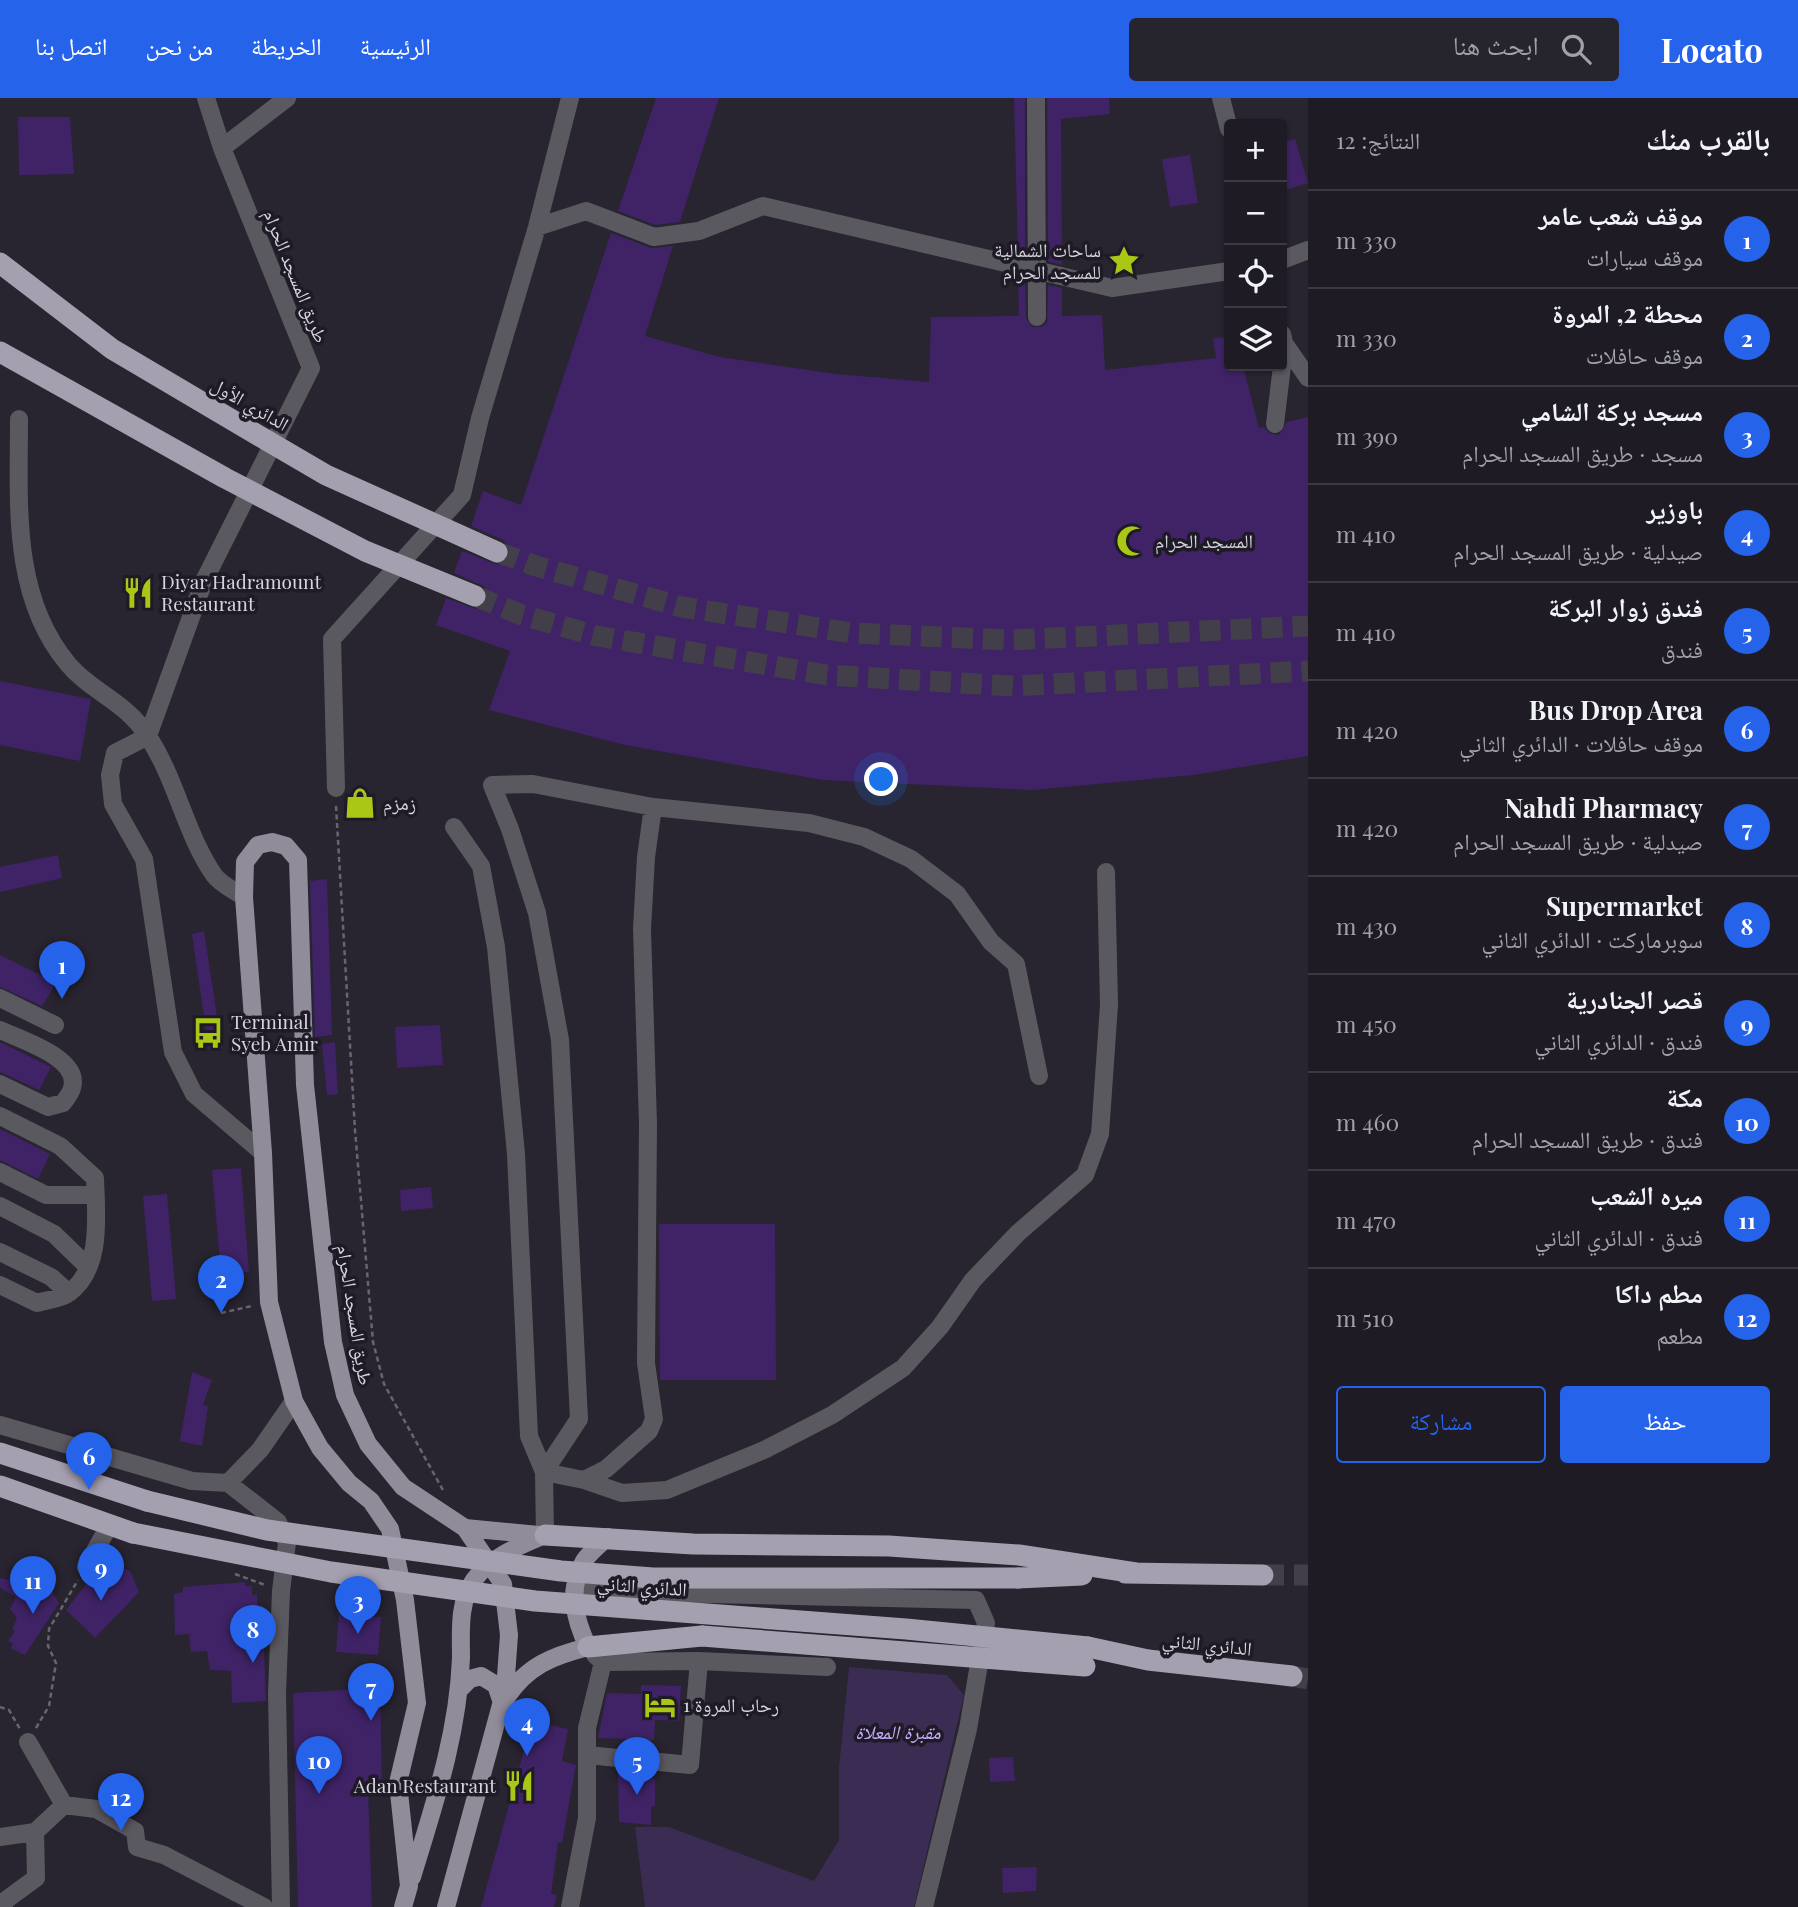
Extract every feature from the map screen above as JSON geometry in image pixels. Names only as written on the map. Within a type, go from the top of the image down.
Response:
[{"type":"highway","name":"الدائري الأول","points":[[0,263],[112,349],[255,434],[326,475],[497,552]]},
{"type":"highway","points":[[0,352],[212,471],[365,551],[475,596]]},
{"type":"highway","name":"الدائري الثاني","points":[[0,1453],[147,1501],[267,1530],[561,1571],[653,1578],[1018,1578],[1136,1573],[1263,1575]]},
{"type":"highway","name":"الدائري الثاني","points":[[0,1486],[133,1532],[331,1572],[535,1601],[906,1629],[1086,1656],[1292,1676]]},
{"type":"highway","points":[[545,1535],[693,1544],[890,1546],[1019,1555],[1136,1573]]},
{"type":"highway","points":[[595,1654],[702,1636],[1086,1656]]},
{"type":"main road","name":"طريق المسجد الحرام","points":[[244,897],[245,862],[258,845],[272,842],[286,846],[298,860],[305,1085],[333,1342],[345,1395],[368,1444],[403,1487],[465,1528],[503,1584],[509,1635],[502,1703],[446,1907]]},
{"type":"main road","points":[[244,897],[263,1153],[269,1302],[294,1401],[320,1448],[349,1483],[370,1501],[390,1530],[405,1600],[418,1703],[398,1783],[409,1886]]},
{"type":"main road","points":[[465,1528],[545,1535]]},
{"type":"main road","points":[[404,1907],[446,1769],[460,1689],[462,1608],[474,1580],[512,1548],[545,1535]]},
{"type":"main road","points":[[595,1654],[575,1620],[575,1591],[584,1561],[608,1537]]},
{"type":"main road","points":[[502,1703],[519,1678],[537,1664],[557,1654],[595,1654]]},
{"type":"main road","points":[[460,1689],[470,1679],[481,1676],[496,1685],[502,1703]]},
{"type":"street","points":[[222,148],[287,98]]},
{"type":"street","points":[[336,788],[332,639],[462,495],[480,418],[537,227],[570,98]]},
{"type":"street","points":[[1036,98],[1037,317]]},
{"type":"street","points":[[1221,98],[1226,119]]},
{"type":"street","name":"طريق المسجد الحرام","points":[[148,736],[204,581],[311,368],[222,148],[209,100]]},
{"type":"street","points":[[537,227],[586,211],[654,237],[699,231],[763,206],[1112,288],[1224,272]]},
{"type":"street","points":[[1287,258],[1308,250]]},
{"type":"street","points":[[1287,345],[1308,378]]},
{"type":"street","points":[[1275,424],[1281,371]]},
{"type":"street","points":[[19,419],[19,512],[28,590],[49,638],[70,667],[120,704],[148,736],[215,877],[244,897]]},
{"type":"street","points":[[148,736],[115,753],[110,775],[113,804],[145,859],[173,1052],[194,1094],[263,1153]]},
{"type":"street","points":[[544,1472],[579,1419],[560,1040],[537,913],[510,829],[492,785],[533,784],[653,807],[809,824],[864,837],[911,859],[957,894],[991,942],[1016,964],[1039,1076]]},
{"type":"street","points":[[584,1480],[606,1469],[649,1432],[654,1419],[646,1363],[648,1124],[642,929],[646,857],[653,807]]},
{"type":"street","points":[[454,827],[481,866],[496,947],[516,1154],[529,1436],[544,1472],[545,1535]]},
{"type":"street","points":[[544,1472],[584,1480],[622,1493],[667,1490],[764,1451],[832,1415],[903,1368],[940,1327],[973,1280],[1018,1233],[1085,1175],[1100,1134],[1109,1005],[1106,872]]},
{"type":"street","points":[[0,998],[55,1026]]},
{"type":"street","points":[[0,1030],[61,1059],[72,1073],[73,1088],[63,1103],[48,1107],[0,1084]]},
{"type":"street","points":[[0,1116],[60,1146],[95,1178],[97,1238],[88,1267],[69,1293],[37,1303],[0,1285]]},
{"type":"street","points":[[0,1172],[46,1195],[95,1195]]},
{"type":"street","points":[[0,1206],[54,1234],[88,1267]]},
{"type":"street","points":[[0,1252],[51,1277],[69,1293]]},
{"type":"street","points":[[228,1483],[260,1450],[294,1401]]},
{"type":"street","points":[[0,1425],[192,1481],[228,1483],[278,1522],[287,1543],[281,1591],[277,1693],[281,1907]]},
{"type":"street","points":[[86,1567],[110,1524]]},
{"type":"street","points":[[575,1591],[976,1600],[986,1623],[968,1730],[924,1907]]},
{"type":"street","points":[[570,1907],[587,1818],[587,1728],[595,1654],[827,1667]]},
{"type":"street","points":[[587,1755],[690,1765],[699,1661]]},
{"type":"street","points":[[28,1742],[64,1805]]},
{"type":"street","points":[[0,1837],[35,1832],[64,1805]]},
{"type":"street","points":[[64,1805],[96,1809],[135,1830],[137,1847],[164,1855],[264,1907]]},
{"type":"street","points":[[4,1907],[6,1900],[36,1878],[35,1832]]},
{"type":"path","points":[[336,788],[355,1130],[373,1342],[384,1384],[445,1494]]},
{"type":"path","points":[[221,1313],[269,1302]]},
{"type":"path","points":[[0,1707],[9,1710],[28,1742],[49,1706],[56,1663],[48,1646],[49,1629],[86,1567]]},
{"type":"green space","name":"مقبرة المعلاة","points":[[849,1667],[947,1675],[964,1695],[914,1907],[645,1907],[635,1827],[669,1827],[814,1881],[839,1840],[839,1768]]},
{"type":"building","points":[[656,98],[719,98],[680,222],[655,225],[618,211]]},
{"type":"building","points":[[1014,98],[1025,98],[1025,256],[1018,254]]},
{"type":"building","points":[[1047,98],[1109,98],[1110,114],[1061,119],[1062,265],[1048,261]]},
{"type":"building","points":[[18,117],[70,117],[74,174],[19,175]]},
{"type":"building","points":[[1295,139],[1308,183],[1287,189],[1287,182],[1287,141]]},
{"type":"building","points":[[1190,155],[1198,203],[1170,207],[1162,159]]},
{"type":"building","points":[[611,233],[651,248],[673,246],[645,336],[720,357],[836,374],[929,382],[931,317],[1019,316],[1018,278],[1025,279],[1026,318],[1032,327],[1042,327],[1047,322],[1048,285],[1062,288],[1062,316],[1102,315],[1105,370],[1216,358],[1213,338],[1224,337],[1224,371],[1244,371],[1259,428],[1264,427],[1269,433],[1279,435],[1287,422],[1308,417],[1308,756],[1193,775],[1033,790],[823,780],[625,745],[489,710],[510,651],[436,625],[446,598],[476,609],[487,600],[485,587],[454,573],[462,551],[498,565],[509,557],[508,545],[503,540],[471,526],[483,491],[521,505]]},
{"type":"building","points":[[0,681],[91,699],[80,761],[0,745]]},
{"type":"building","points":[[58,855],[62,878],[0,892],[0,867]]},
{"type":"building","points":[[327,879],[332,1035],[315,1037],[310,881]]},
{"type":"building","points":[[204,931],[222,1049],[209,1051],[192,934]]},
{"type":"building","points":[[0,955],[56,983],[42,1006],[0,987]]},
{"type":"building","points":[[440,1025],[443,1065],[397,1068],[395,1027]]},
{"type":"building","points":[[0,1042],[51,1067],[39,1090],[0,1072]]},
{"type":"building","points":[[335,1042],[338,1094],[327,1095],[322,1044]]},
{"type":"building","points":[[0,1129],[50,1154],[38,1179],[0,1160]]},
{"type":"building","points":[[241,1168],[249,1272],[221,1274],[212,1170]]},
{"type":"building","points":[[431,1187],[433,1208],[401,1211],[400,1190]]},
{"type":"building","points":[[167,1194],[176,1299],[152,1301],[143,1196]]},
{"type":"building","points":[[659,1224],[775,1224],[776,1380],[660,1380]]},
{"type":"building","points":[[192,1372],[212,1380],[203,1405],[208,1406],[202,1446],[180,1441]]},
{"type":"building","points":[[104,1561],[130,1571],[139,1592],[95,1638],[66,1610]]},
{"type":"building","points":[[0,1578],[51,1590],[59,1603],[25,1655],[11,1648],[13,1644],[8,1641],[15,1631],[12,1629],[17,1618],[10,1609],[16,1597],[0,1588]]},
{"type":"building","points":[[245,1582],[245,1586],[252,1586],[252,1596],[257,1594],[258,1631],[263,1630],[266,1701],[232,1703],[231,1671],[210,1670],[207,1651],[191,1652],[189,1634],[175,1635],[174,1594],[183,1592],[183,1587]]},
{"type":"building","points":[[339,1614],[381,1617],[378,1655],[336,1652]]},
{"type":"building","points":[[641,1685],[681,1686],[679,1721],[655,1720],[654,1740],[598,1738],[607,1693],[641,1694]]},
{"type":"building","points":[[380,1688],[382,1788],[368,1788],[372,1907],[298,1907],[293,1693]]},
{"type":"building","points":[[532,1721],[568,1729],[562,1761],[576,1765],[562,1843],[558,1842],[551,1894],[557,1895],[554,1907],[481,1907]]},
{"type":"building","points":[[1013,1757],[1015,1781],[990,1782],[989,1758]]},
{"type":"building","points":[[618,1774],[633,1774],[634,1778],[646,1780],[655,1779],[655,1806],[651,1807],[651,1825],[619,1822]]},
{"type":"building","points":[[1037,1867],[1036,1891],[1003,1893],[1002,1868]]},
{"type":"tunnel","points":[[497,552],[536,566],[682,607],[852,633],[1009,640],[1308,626]]},
{"type":"tunnel","points":[[475,596],[522,615],[597,636],[827,675],[1013,686],[1308,671]]},
{"type":"tunnel","points":[[1263,1575],[1308,1575]]},
{"type":"tunnel","points":[[1292,1676],[1308,1679]]},
{"type":"place","name":"ساحات الشمالية للمسجد الحرام","points":[[1124,261]]},
{"type":"place","name":"المسجد الحرام","points":[[1132,541]]},
{"type":"place","name":"Diyar Hadramount Restaurant","points":[[138,593]]},
{"type":"place","name":"زمزم","points":[[360,803]]},
{"type":"place","name":"موقف شعب عامر","points":[[62,999]]},
{"type":"place","name":"Terminal Syeb Amir","points":[[208,1033]]},
{"type":"place","name":"محطة 2, المروة","points":[[221,1313]]},
{"type":"place","name":"Bus Drop Area","points":[[89,1490]]},
{"type":"place","name":"قصر الجنادرية","points":[[101,1601]]},
{"type":"place","name":"ميره الشعب","points":[[33,1614]]},
{"type":"place","name":"مسجد بركة الشامي","points":[[358,1634]]},
{"type":"place","name":"Supermarket","points":[[253,1663]]},
{"type":"place","name":"رحاب المروة 1","points":[[660,1705]]},
{"type":"place","name":"Nahdi Pharmacy","points":[[371,1721]]},
{"type":"place","name":"باوزير","points":[[527,1756]]},
{"type":"place","name":"Adan Restaurant","points":[[519,1786]]},
{"type":"place","name":"مكة","points":[[319,1794]]},
{"type":"place","name":"فندق زوار البركة","points":[[637,1795]]},
{"type":"place","name":"مطم داكا","points":[[121,1831]]}]
